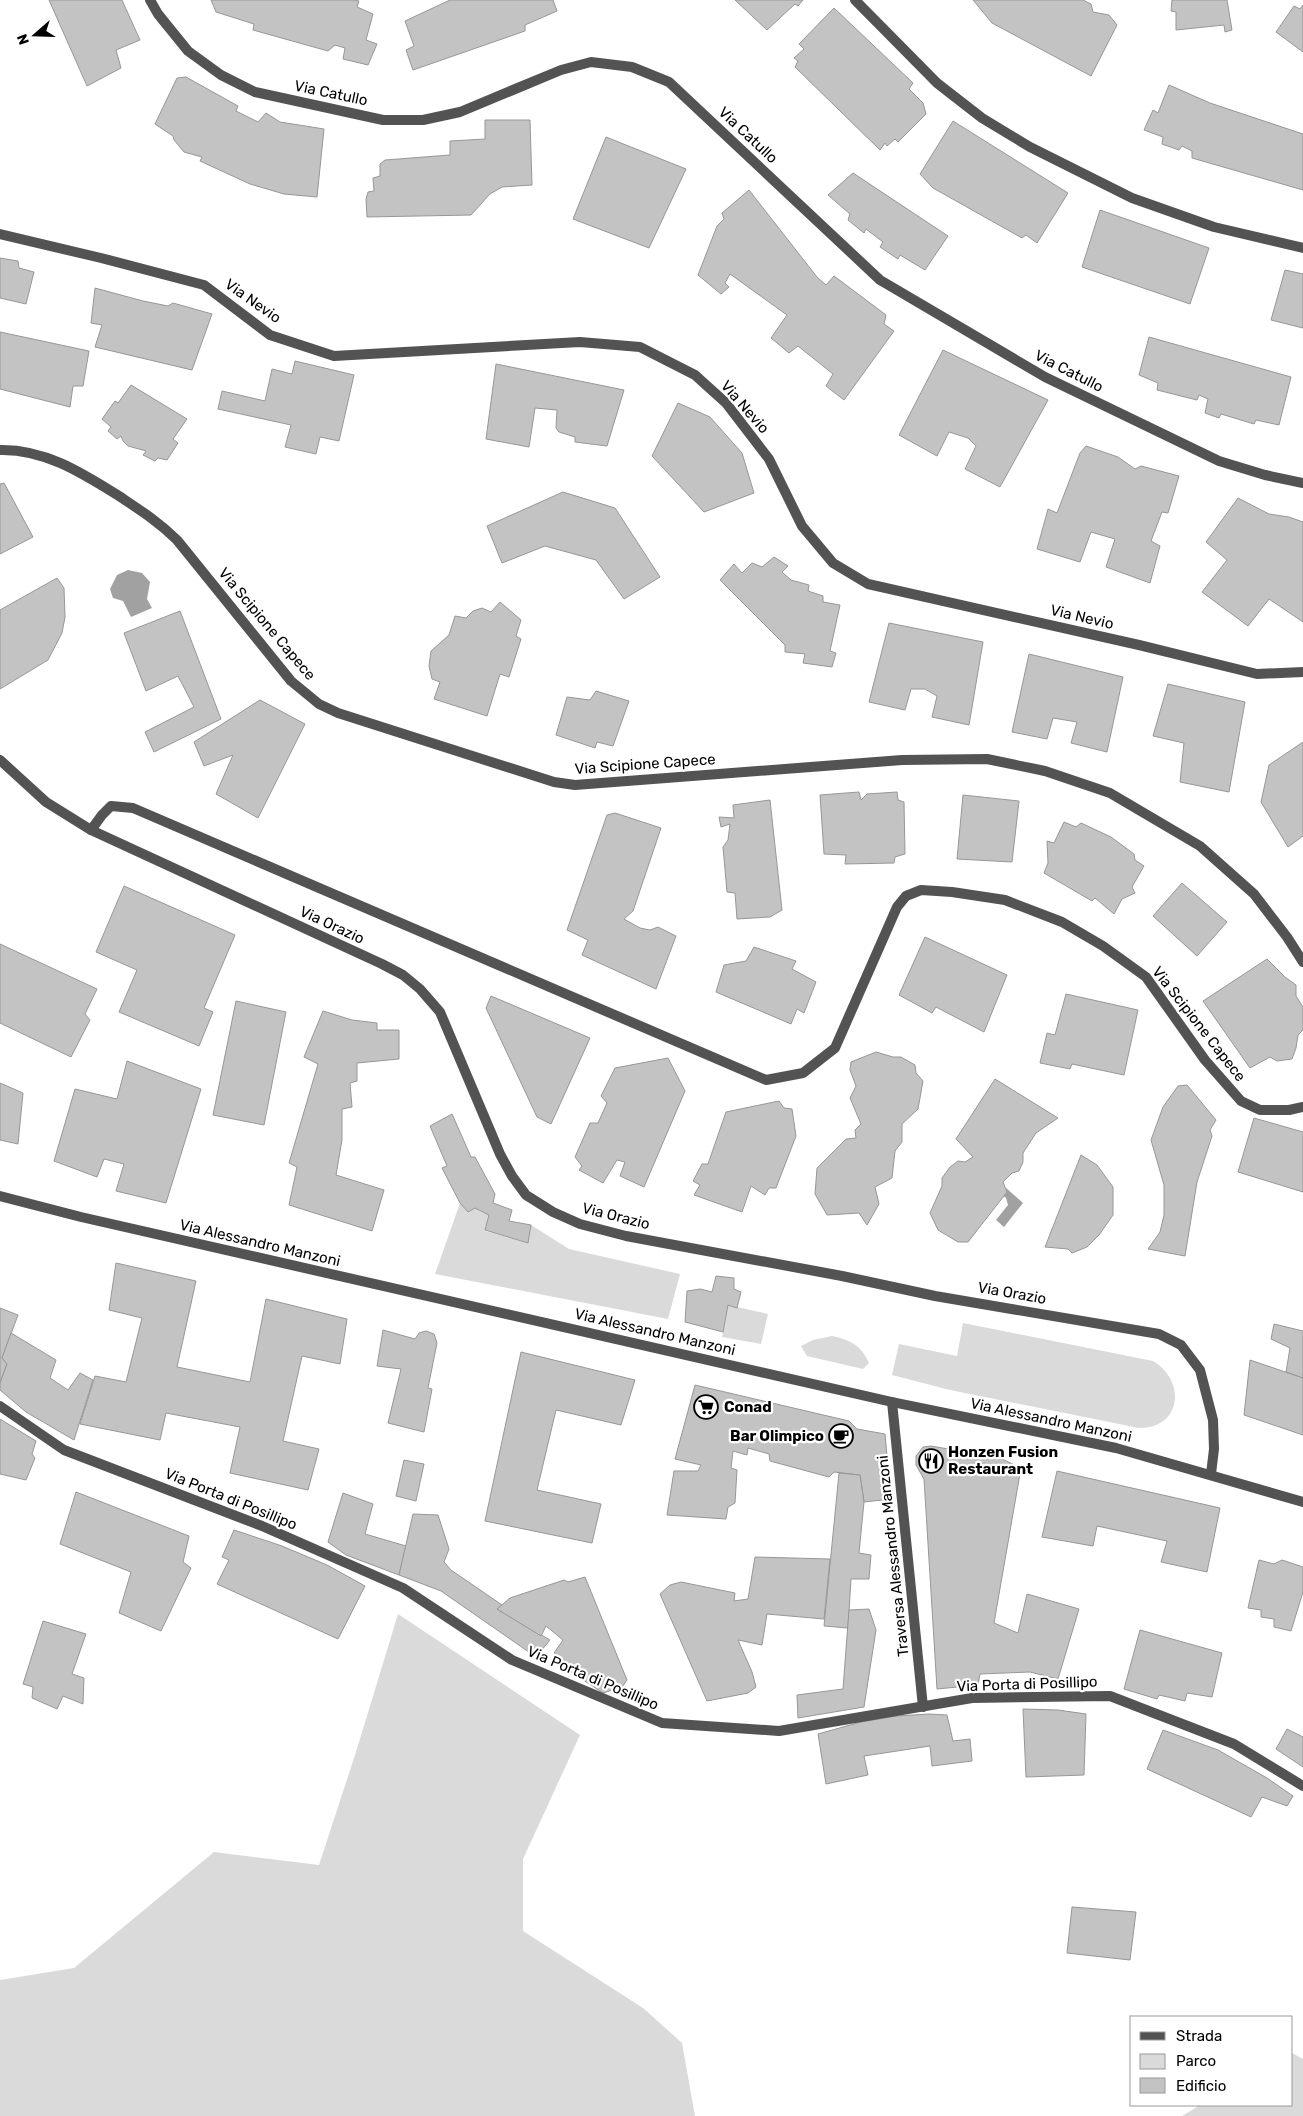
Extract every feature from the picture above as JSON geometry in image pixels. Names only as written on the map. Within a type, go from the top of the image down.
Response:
[{"type":"street","name":"Via Catullo","points":[[150,0],[158,14],[188,51],[221,75],[255,92],[383,120],[423,120],[460,112],[562,70],[592,62],[632,67],[669,82],[880,280],[1045,377],[1219,461],[1265,475],[1303,483]]},
{"type":"street","points":[[855,0],[937,83],[982,118],[1030,147],[1132,198],[1214,227],[1303,248]]},
{"type":"street","name":"Via Nevio","points":[[0,234],[204,285],[270,334],[334,356],[580,342],[640,347],[695,375],[726,404],[769,459],[802,526],[833,563],[868,584],[1139,645],[1257,674],[1303,672]]},
{"type":"street","name":"Via Scipione Capece","points":[[0,450],[37,454],[69,466],[158,522],[177,540],[291,680],[319,704],[338,714],[554,782],[575,785],[902,760],[987,759],[1045,771],[1110,794],[1200,846],[1254,894],[1288,938],[1303,962]]},
{"type":"street","name":"Via Orazio","points":[[0,760],[46,802],[91,830],[403,975],[420,989],[440,1012],[500,1154],[512,1176],[526,1195],[553,1212],[580,1224],[626,1236],[842,1276],[935,1296],[1159,1334],[1181,1345],[1200,1370],[1213,1420],[1214,1449],[1211,1474]]},
{"type":"street","name":"Via Scipione Capece","points":[[91,830],[111,806],[133,808],[766,1080],[803,1073],[835,1048],[897,907],[906,896],[921,890],[1005,900],[1062,922],[1103,946],[1146,977],[1204,1060],[1241,1101],[1260,1110],[1289,1110],[1303,1107]]},
{"type":"street","name":"Via Alessandro Manzoni","points":[[0,1196],[90,1220],[892,1402],[1116,1448],[1303,1502]]},
{"type":"street","name":"Traversa Alessandro Manzoni","points":[[892,1402],[923,1707]]},
{"type":"street","name":"Via Porta di Posillipo","points":[[0,1406],[64,1450],[262,1526],[403,1588],[512,1660],[662,1723],[779,1731],[972,1698],[1110,1696],[1234,1744],[1303,1786]]},
{"type":"green space","points":[[460,1203],[468,1212],[475,1208],[489,1215],[485,1231],[528,1243],[531,1225],[569,1249],[680,1274],[668,1319],[435,1274]]},
{"type":"green space","points":[[728,1305],[768,1314],[761,1344],[722,1337]]},
{"type":"green space","points":[[963,1323],[1153,1361],[1164,1370],[1171,1380],[1175,1391],[1171,1413],[1164,1421],[1153,1426],[1139,1428],[950,1390],[892,1375],[899,1344],[957,1356]]},
{"type":"green space","points":[[832,1336],[854,1344],[869,1363],[863,1369],[807,1356],[801,1346],[813,1340]]},
{"type":"green space","points":[[398,1614],[580,1735],[523,1859],[523,1931],[643,2008],[682,2043],[695,2116],[0,2116],[0,1980],[74,1968],[214,1852],[319,1865]]},
{"type":"green space","points":[[1293,2054],[1303,2059],[1303,2116],[1182,2116],[1198,2106],[1293,2106]]},
{"type":"shaded area","points":[[128,570],[142,573],[150,582],[147,599],[152,608],[131,617],[123,601],[113,598],[110,589],[117,575]]},
{"type":"shaded area","points":[[1006,1188],[1023,1203],[1004,1227],[996,1220],[1008,1205],[1006,1198],[1001,1194]]},
{"type":"building","points":[[49,0],[122,0],[140,40],[116,50],[121,68],[87,86]]},
{"type":"building","points":[[211,0],[359,1],[357,7],[373,14],[366,40],[377,44],[368,65],[343,59],[345,48],[335,45],[328,51],[253,30],[254,24],[216,12]]},
{"type":"building","points":[[450,0],[553,0],[557,11],[525,25],[525,31],[413,70],[406,50],[414,46],[405,21]]},
{"type":"building","points":[[735,0],[803,0],[798,6],[795,4],[767,30]]},
{"type":"building","points":[[973,0],[1083,0],[1091,4],[1093,12],[1109,15],[1117,25],[1091,76],[992,23]]},
{"type":"building","points":[[1172,0],[1227,0],[1232,30],[1225,32],[1224,25],[1176,30],[1176,12],[1171,11]]},
{"type":"building","points":[[1303,5],[1303,52],[1276,32],[1294,6],[1300,9]]},
{"type":"building","points":[[834,8],[913,83],[909,89],[923,103],[926,114],[898,142],[895,139],[887,146],[885,143],[880,150],[795,67],[798,61],[794,58],[804,49],[799,44]]},
{"type":"building","points":[[186,77],[238,106],[236,111],[258,122],[266,113],[280,122],[324,129],[317,197],[284,194],[250,184],[200,161],[202,157],[184,152],[173,136],[155,124],[177,78]]},
{"type":"building","points":[[1169,85],[1210,103],[1303,134],[1303,190],[1192,158],[1192,151],[1182,146],[1179,150],[1162,144],[1163,137],[1144,130],[1153,110],[1158,113]]},
{"type":"building","points":[[485,120],[530,120],[532,185],[502,187],[490,194],[471,215],[367,217],[366,199],[368,192],[374,191],[373,178],[380,176],[380,164],[385,160],[450,155],[450,141],[485,139]]},
{"type":"building","points":[[953,121],[1068,193],[1037,243],[1026,235],[1022,238],[933,188],[920,174]]},
{"type":"building","points":[[606,137],[686,169],[649,248],[573,219]]},
{"type":"building","points":[[853,173],[948,236],[925,270],[900,255],[898,259],[880,247],[883,242],[866,229],[864,233],[848,220],[850,214],[828,195]]},
{"type":"building","points":[[749,190],[817,277],[826,285],[834,276],[886,315],[884,324],[894,331],[844,400],[826,386],[833,374],[798,346],[789,353],[771,338],[787,315],[730,274],[725,283],[729,287],[721,294],[698,275],[717,226],[724,219],[722,213]]},
{"type":"building","points":[[1100,210],[1209,248],[1190,304],[1082,267]]},
{"type":"building","points":[[0,258],[18,261],[19,268],[34,272],[26,304],[0,298]]},
{"type":"building","points":[[1285,270],[1303,274],[1303,328],[1271,320]]},
{"type":"building","points":[[95,288],[168,306],[173,303],[212,314],[192,370],[95,347],[102,325],[91,323]]},
{"type":"building","points":[[0,332],[89,351],[83,386],[73,386],[70,407],[0,389]]},
{"type":"building","points":[[1149,337],[1291,377],[1279,425],[1256,420],[1254,424],[1221,414],[1219,418],[1205,413],[1208,399],[1199,395],[1197,400],[1157,390],[1158,383],[1139,375]]},
{"type":"building","points":[[943,350],[1048,400],[1000,487],[965,469],[976,446],[968,438],[949,432],[937,456],[899,435]]},
{"type":"building","points":[[295,361],[354,375],[339,441],[320,437],[316,454],[285,447],[291,425],[218,409],[222,391],[265,401],[272,369],[292,374]]},
{"type":"building","points":[[496,364],[624,390],[607,446],[575,442],[575,437],[559,432],[556,428],[557,410],[535,408],[529,447],[486,439]]},
{"type":"building","points":[[131,385],[187,419],[173,439],[178,443],[167,460],[158,458],[155,461],[143,455],[146,451],[128,446],[121,436],[117,439],[108,431],[111,427],[102,419],[115,401],[118,403]]},
{"type":"building","points":[[678,403],[710,417],[742,453],[754,493],[704,512],[652,456]]},
{"type":"building","points":[[1086,446],[1118,457],[1135,469],[1141,466],[1179,476],[1168,513],[1162,512],[1151,541],[1160,546],[1150,583],[1106,567],[1115,539],[1091,532],[1080,562],[1037,549],[1048,509],[1057,513],[1080,453]]},
{"type":"building","points":[[4,483],[33,537],[0,554],[0,484]]},
{"type":"building","points":[[563,492],[615,508],[660,577],[624,599],[596,560],[545,546],[502,563],[487,526]]},
{"type":"building","points":[[1238,498],[1269,514],[1289,517],[1303,522],[1303,622],[1269,599],[1248,626],[1202,592],[1227,560],[1206,542]]},
{"type":"building","points":[[774,557],[788,566],[782,572],[791,580],[809,585],[808,591],[823,596],[823,602],[840,605],[830,651],[836,653],[832,667],[803,663],[805,654],[785,652],[785,645],[720,580],[734,564],[742,573],[752,563],[762,567]]},
{"type":"building","points":[[57,578],[64,588],[65,617],[62,633],[48,660],[0,689],[0,610]]},
{"type":"building","points":[[500,602],[521,620],[516,636],[521,639],[509,677],[500,674],[487,716],[434,699],[440,682],[432,679],[429,666],[431,651],[449,635],[455,616],[466,618],[473,611],[482,608],[491,612]]},
{"type":"building","points":[[180,611],[221,719],[154,752],[145,732],[194,707],[178,676],[146,691],[124,633]]},
{"type":"building","points":[[889,623],[983,642],[969,725],[932,717],[937,696],[925,689],[911,689],[905,710],[869,702]]},
{"type":"building","points":[[1029,654],[1123,677],[1107,752],[1071,743],[1077,722],[1053,718],[1047,739],[1012,732]]},
{"type":"building","points":[[1168,684],[1245,702],[1229,792],[1180,782],[1184,743],[1153,736]]},
{"type":"building","points":[[596,691],[629,701],[613,746],[597,742],[595,748],[556,735],[567,697],[590,700]]},
{"type":"building","points":[[260,700],[305,724],[258,818],[216,794],[233,755],[204,766],[194,742]]},
{"type":"building","points":[[1303,742],[1303,836],[1288,847],[1261,802],[1269,765]]},
{"type":"building","points":[[859,792],[861,800],[867,794],[897,792],[898,800],[904,802],[905,854],[895,857],[894,863],[845,864],[846,855],[824,854],[820,795]]},
{"type":"building","points":[[963,795],[1019,801],[1012,862],[957,859]]},
{"type":"building","points":[[770,800],[782,910],[770,917],[737,919],[735,893],[727,892],[723,847],[728,840],[730,824],[721,827],[719,817],[734,818],[733,805]]},
{"type":"building","points":[[615,813],[661,828],[633,911],[624,919],[640,928],[650,930],[658,927],[676,936],[656,989],[582,955],[588,940],[567,930],[607,815]]},
{"type":"building","points":[[1064,822],[1076,827],[1081,823],[1111,837],[1134,854],[1135,860],[1144,866],[1132,887],[1135,893],[1122,899],[1114,914],[1095,898],[1092,901],[1044,873],[1048,863],[1047,841],[1054,843]]},
{"type":"building","points":[[1182,883],[1227,922],[1197,956],[1153,916]]},
{"type":"building","points":[[124,886],[235,935],[204,1008],[213,1012],[199,1046],[119,1012],[137,970],[96,952]]},
{"type":"building","points":[[925,937],[1007,975],[984,1032],[936,1007],[932,1013],[899,995]]},
{"type":"building","points":[[0,944],[97,989],[85,1014],[90,1020],[71,1057],[0,1023]]},
{"type":"building","points":[[754,947],[796,961],[792,969],[816,982],[804,1013],[797,1009],[791,1024],[716,992],[724,965],[746,961]]},
{"type":"building","points":[[1267,959],[1296,985],[1296,996],[1303,1007],[1303,1030],[1298,1035],[1292,1059],[1277,1061],[1270,1057],[1250,1068],[1203,1001]]},
{"type":"building","points":[[1066,994],[1138,1010],[1124,1075],[1072,1064],[1070,1069],[1040,1063],[1047,1033],[1055,1035]]},
{"type":"building","points":[[491,996],[590,1038],[551,1124],[537,1117],[486,1008]]},
{"type":"building","points":[[236,1001],[286,1012],[264,1125],[213,1115]]},
{"type":"building","points":[[323,1011],[352,1020],[377,1023],[377,1030],[399,1030],[399,1059],[357,1063],[357,1081],[350,1083],[352,1107],[342,1109],[342,1140],[336,1175],[384,1190],[372,1231],[289,1205],[297,1167],[289,1163],[318,1064],[304,1057]]},
{"type":"building","points":[[876,1052],[893,1057],[901,1057],[915,1065],[916,1073],[923,1081],[918,1109],[902,1124],[902,1142],[895,1151],[892,1178],[875,1187],[879,1204],[867,1225],[859,1213],[827,1215],[815,1194],[817,1168],[846,1139],[856,1138],[855,1130],[861,1124],[850,1098],[856,1086],[850,1070],[851,1062]]},
{"type":"building","points":[[668,1058],[685,1091],[644,1187],[620,1176],[625,1162],[617,1160],[603,1183],[579,1170],[582,1166],[575,1157],[590,1123],[598,1123],[607,1103],[601,1096],[615,1068]]},
{"type":"building","points":[[127,1061],[201,1089],[166,1203],[116,1191],[124,1164],[104,1159],[97,1177],[54,1161],[75,1089],[117,1099]]},
{"type":"building","points":[[995,1079],[1058,1118],[1036,1133],[1023,1153],[1023,1162],[1019,1171],[1012,1173],[1003,1182],[1007,1192],[968,1242],[958,1242],[938,1230],[930,1213],[942,1186],[942,1178],[950,1167],[958,1161],[965,1162],[973,1157],[956,1139]]},
{"type":"building","points":[[0,1083],[23,1093],[18,1144],[0,1140]]},
{"type":"building","points":[[1187,1085],[1216,1120],[1210,1130],[1212,1136],[1197,1182],[1185,1256],[1148,1249],[1160,1232],[1164,1215],[1164,1185],[1151,1140],[1163,1107],[1178,1086]]},
{"type":"building","points":[[779,1101],[784,1108],[792,1109],[796,1136],[776,1188],[769,1188],[765,1195],[751,1186],[742,1212],[694,1195],[700,1185],[693,1181],[702,1164],[708,1164],[726,1112]]},
{"type":"building","points":[[452,1114],[471,1157],[475,1157],[495,1194],[493,1203],[512,1210],[509,1221],[531,1225],[528,1243],[485,1230],[489,1215],[475,1208],[468,1212],[460,1203],[442,1168],[447,1166],[430,1126]]},
{"type":"building","points":[[1254,1118],[1303,1132],[1303,1192],[1238,1172]]},
{"type":"building","points":[[1081,1155],[1097,1165],[1113,1187],[1113,1215],[1099,1235],[1087,1247],[1072,1253],[1068,1249],[1045,1247]]},
{"type":"building","points":[[116,1263],[196,1281],[177,1367],[250,1382],[266,1299],[347,1319],[340,1364],[302,1356],[283,1441],[319,1449],[308,1490],[230,1473],[240,1427],[166,1413],[160,1440],[80,1424],[95,1376],[126,1382],[142,1318],[109,1310]]},
{"type":"building","points":[[716,1276],[734,1278],[734,1289],[741,1292],[737,1308],[728,1305],[723,1332],[685,1322],[687,1291],[700,1289],[712,1292]]},
{"type":"building","points":[[0,1308],[18,1315],[2,1358],[7,1364],[0,1383]]},
{"type":"building","points":[[1274,1324],[1303,1331],[1303,1378],[1286,1372],[1290,1348],[1271,1339]]},
{"type":"building","points":[[383,1330],[415,1339],[419,1333],[426,1331],[434,1334],[437,1343],[428,1388],[432,1389],[424,1432],[388,1423],[401,1369],[377,1366]]},
{"type":"building","points":[[11,1333],[56,1360],[50,1378],[68,1390],[80,1373],[93,1380],[74,1440],[26,1412],[0,1390],[0,1383],[7,1364],[2,1358]]},
{"type":"building","points":[[521,1352],[635,1380],[621,1425],[556,1410],[537,1490],[601,1504],[592,1543],[485,1521]]},
{"type":"building","points":[[1250,1360],[1303,1378],[1303,1435],[1244,1415]]},
{"type":"building","points":[[695,1385],[849,1421],[857,1429],[885,1434],[891,1499],[864,1502],[860,1475],[834,1472],[829,1477],[770,1461],[769,1454],[748,1448],[747,1455],[733,1451],[731,1468],[737,1470],[735,1503],[728,1507],[726,1519],[667,1515],[674,1471],[698,1471],[701,1465],[675,1459]]},
{"type":"building","points":[[0,1419],[36,1441],[32,1454],[35,1458],[26,1480],[0,1474]]},
{"type":"building","points":[[931,1446],[1000,1458],[1021,1468],[994,1623],[1018,1633],[1027,1594],[1079,1609],[1058,1679],[1030,1672],[980,1674],[978,1685],[937,1689],[924,1479],[916,1465],[916,1456],[923,1447]]},
{"type":"building","points":[[404,1460],[424,1464],[416,1501],[396,1496]]},
{"type":"building","points":[[1057,1471],[1220,1508],[1207,1572],[1161,1562],[1167,1541],[1097,1526],[1093,1546],[1042,1537]]},
{"type":"building","points":[[839,1473],[860,1475],[864,1502],[859,1553],[871,1555],[869,1579],[851,1579],[848,1628],[824,1626]]},
{"type":"building","points":[[76,1492],[189,1536],[183,1562],[191,1568],[161,1631],[119,1613],[131,1572],[60,1544]]},
{"type":"building","points":[[343,1493],[373,1504],[365,1534],[406,1546],[399,1575],[346,1555],[328,1542]]},
{"type":"building","points":[[413,1514],[438,1515],[449,1549],[444,1562],[451,1570],[502,1605],[497,1609],[550,1640],[536,1657],[441,1591],[399,1575]]},
{"type":"building","points":[[234,1530],[282,1546],[327,1565],[365,1586],[338,1639],[217,1584],[229,1560],[222,1557]]},
{"type":"building","points":[[755,1557],[830,1559],[824,1619],[767,1614],[762,1645],[738,1640],[752,1672],[756,1687],[748,1693],[707,1701],[660,1594],[670,1585],[681,1582],[735,1593],[734,1601],[748,1599]]},
{"type":"building","points":[[1259,1560],[1274,1564],[1282,1560],[1303,1567],[1303,1592],[1291,1631],[1274,1627],[1274,1619],[1261,1617],[1261,1610],[1248,1608]]},
{"type":"building","points":[[585,1577],[627,1680],[622,1687],[603,1693],[565,1668],[567,1663],[554,1653],[563,1640],[546,1626],[541,1636],[497,1609],[510,1598],[564,1580],[568,1582]]},
{"type":"building","points":[[869,1609],[876,1630],[864,1707],[798,1718],[797,1695],[843,1689],[849,1610]]},
{"type":"building","points":[[43,1621],[86,1634],[72,1674],[84,1678],[83,1704],[63,1696],[57,1709],[32,1698],[33,1687],[23,1684]]},
{"type":"building","points":[[1140,1630],[1222,1653],[1212,1697],[1187,1693],[1185,1701],[1159,1695],[1157,1699],[1124,1689]]},
{"type":"building","points":[[1023,1709],[1058,1710],[1086,1714],[1084,1775],[1026,1777]]},
{"type":"building","points":[[947,1715],[953,1741],[970,1739],[972,1761],[932,1766],[930,1746],[864,1756],[868,1775],[826,1784],[818,1734],[861,1722],[896,1716]]},
{"type":"building","points":[[1287,1729],[1303,1737],[1303,1767],[1276,1749]]},
{"type":"building","points":[[1163,1730],[1218,1750],[1267,1778],[1293,1796],[1287,1806],[1262,1797],[1251,1817],[1147,1769]]},
{"type":"building","points":[[1072,1907],[1136,1912],[1130,1960],[1067,1953]]},
{"type":"place","name":"Conad","points":[[706,1407]]},
{"type":"place","name":"Bar Olimpico","points":[[841,1436]]},
{"type":"place","name":"Honzen Fusion Restaurant","points":[[931,1461]]}]
